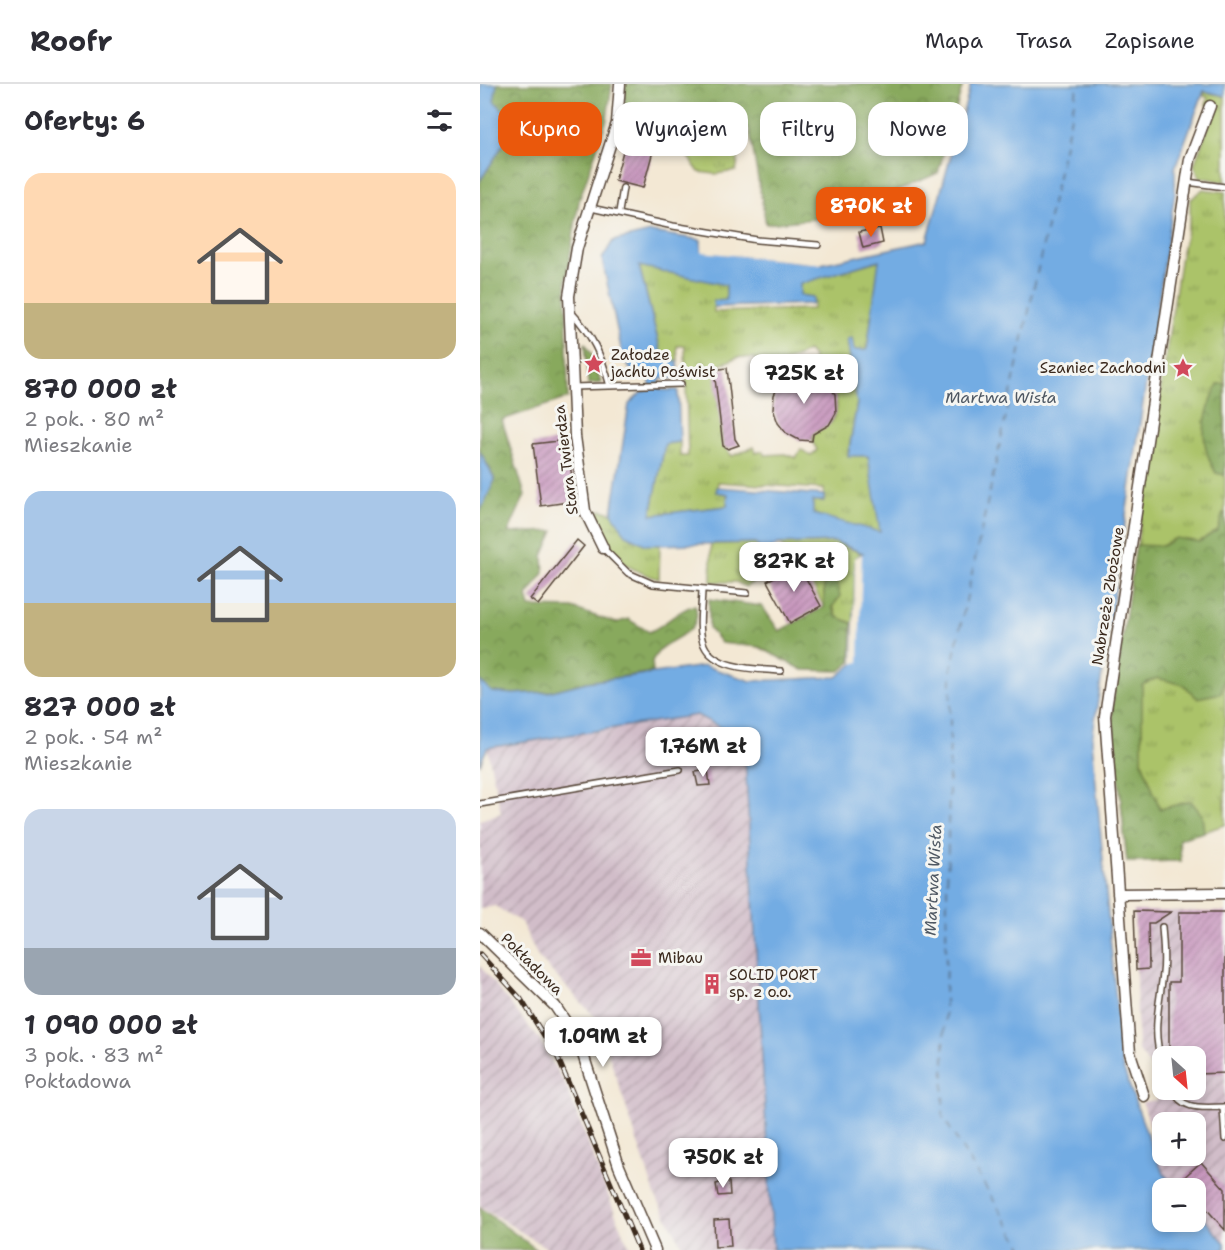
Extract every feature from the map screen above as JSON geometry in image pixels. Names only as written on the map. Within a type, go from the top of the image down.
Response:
[{"type":"street","name":"Stara Twierdza","points":[[603,548],[585,511],[575,436],[569,296],[577,248],[617,123],[620,84]]},
{"type":"street","name":"Nabrzeże Zbożowe","points":[[1144,1096],[1130,1053],[1123,894],[1105,716],[1190,159],[1210,106]]},
{"type":"street","points":[[1123,894],[1225,893]]},
{"type":"street","name":"Pokładowa","points":[[480,933],[555,1006],[579,1042],[634,1207],[655,1250]]},
{"type":"lane","points":[[1187,182],[1225,188]]},
{"type":"lane","points":[[619,212],[623,188]]},
{"type":"lane","points":[[591,208],[619,212],[673,226],[818,245]]},
{"type":"lane","points":[[570,312],[596,345],[603,358],[610,386]]},
{"type":"lane","name":"Stara Twierdza","points":[[573,387],[681,384]]},
{"type":"lane","name":"Stara Twierdza","points":[[603,548],[628,573],[653,584],[747,593]]},
{"type":"lane","points":[[702,589],[701,628],[704,646],[717,660],[748,668],[781,671]]},
{"type":"lane","points":[[480,804],[680,770]]},
{"type":"lane","points":[[1157,1046],[1157,1008],[1163,973],[1162,927]]},
{"type":"lane","points":[[1179,1100],[1186,1105],[1224,1107],[1225,1138]]},
{"type":"shaded area","points":[[697,715],[744,740],[773,1250],[680,1250],[682,1246],[655,1195],[597,1019],[538,957],[521,922],[495,906],[480,909],[480,820],[501,813],[487,748]]},
{"type":"shaded area","points":[[1134,911],[1225,912],[1225,1243],[1206,1221],[1206,1178],[1168,1178],[1161,1166],[1206,1166],[1206,1112],[1152,1112],[1152,1131],[1142,1102],[1206,1100],[1206,1046],[1152,1046],[1152,1069],[1138,1050]]},
{"type":"shaded area","points":[[480,966],[539,1039],[566,1086],[624,1236],[632,1250],[550,1250],[480,1206]]},
{"type":"green space","points":[[497,84],[612,84],[607,119],[602,134],[602,102],[498,102],[498,106],[493,101]]},
{"type":"green space","points":[[625,84],[963,84],[958,102],[868,102],[868,156],[943,156],[938,173],[862,206],[823,218],[766,224],[748,128],[748,102],[624,102]]},
{"type":"green space","points":[[1205,92],[1225,96],[1225,182],[1200,177],[1194,165],[1215,109],[1206,105],[1208,98],[1204,96]]},
{"type":"green space","points":[[498,153],[498,156],[594,156],[579,201],[566,281],[568,398],[502,420],[525,495],[508,533],[554,531],[543,556],[544,573],[527,596],[530,607],[572,608],[616,623],[628,619],[649,632],[695,605],[697,613],[693,626],[657,653],[652,661],[653,672],[587,682],[548,692],[513,694],[492,692],[480,681],[480,512],[495,480],[480,451],[480,181]]},
{"type":"green space","points":[[687,156],[738,156],[736,171],[715,174],[699,172]]},
{"type":"green space","points":[[1203,189],[1225,192],[1225,825],[1179,839],[1181,861],[1127,862],[1112,709],[1181,255],[1190,219],[1190,200]]},
{"type":"green space","points":[[880,260],[867,350],[854,350],[847,339],[857,403],[848,455],[868,456],[881,533],[812,514],[813,501],[824,501],[824,489],[718,482],[717,492],[728,494],[727,506],[651,515],[665,444],[680,442],[680,456],[688,456],[685,346],[677,346],[678,361],[663,360],[639,265],[726,285],[727,300],[714,301],[714,312],[813,309],[813,298],[800,296],[799,284]],"holes":[[[808,351],[813,357],[811,369],[817,369],[818,379],[833,392],[837,404],[831,423],[813,433],[812,441],[817,450],[810,456],[801,449],[796,458],[785,454],[764,455],[763,451],[756,453],[754,447],[732,456],[723,445],[715,367],[738,357],[754,358],[771,372],[776,366]]]},
{"type":"green space","points":[[585,343],[594,357],[601,383],[588,384]]},
{"type":"green space","points":[[1218,384],[1225,384],[1225,475],[1216,473],[1204,439],[1206,418]]},
{"type":"green space","points":[[601,510],[612,513],[631,537],[643,543],[660,544],[659,579],[624,564],[608,549],[590,516]]},
{"type":"green space","points":[[1223,513],[1225,513],[1225,643],[1219,656],[1224,674],[1221,693],[1197,698],[1184,685],[1157,678],[1142,685],[1142,761],[1160,809],[1191,801],[1202,815],[1204,832],[1179,839],[1181,861],[1127,862],[1112,709],[1136,545],[1162,546],[1176,538],[1199,542],[1218,530]]},
{"type":"green space","points":[[835,542],[863,554],[855,559],[854,624],[837,617],[824,582],[824,607],[798,557],[778,544]]},
{"type":"green space","points":[[755,543],[764,555],[767,572],[746,587],[736,582],[711,582],[711,544]]},
{"type":"green space","points":[[836,574],[840,597],[832,607],[837,617],[852,623],[851,662],[840,671],[803,670],[759,647],[721,643],[709,628],[709,599],[762,606],[779,631],[824,607],[824,582]]},
{"type":"green space","points":[[480,1208],[483,1210],[537,1250],[480,1250]]},
{"type":"water","points":[[480,84],[497,84],[494,101],[498,105],[498,153],[480,181]]},
{"type":"water","name":"Martwa Wisła","points":[[971,84],[1225,84],[1225,96],[1204,91],[1175,168],[1175,192],[1092,740],[1122,1065],[1152,1148],[1152,1166],[1160,1166],[1168,1178],[1152,1178],[1152,1232],[1206,1232],[1206,1221],[1225,1243],[1225,1250],[773,1250],[744,740],[697,715],[487,748],[480,765],[480,681],[492,692],[513,694],[548,692],[587,682],[705,666],[751,681],[837,677],[853,664],[855,558],[863,553],[835,542],[778,544],[764,555],[755,543],[646,545],[626,535],[612,513],[629,404],[642,392],[650,390],[650,379],[633,375],[622,353],[602,259],[613,241],[651,232],[701,240],[701,251],[821,264],[927,241],[951,156],[968,156],[968,102],[966,102]],"holes":[[[879,260],[867,350],[854,350],[852,338],[847,339],[857,403],[848,456],[868,456],[880,532],[813,514],[813,501],[824,501],[824,495],[717,487],[716,492],[728,494],[727,506],[651,515],[665,444],[680,442],[678,390],[660,390],[660,379],[678,378],[678,361],[663,360],[639,266],[726,285],[726,300],[713,301],[714,307],[813,304],[813,297],[800,295],[800,284]]]},
{"type":"water","points":[[480,451],[495,480],[480,512]]},
{"type":"pier","points":[[701,246],[704,249],[821,261],[821,264],[701,252]]},
{"type":"pier","points":[[862,554],[859,662],[853,664],[855,558]]},
{"type":"building","points":[[622,156],[652,156],[643,188],[615,181]]},
{"type":"building","points":[[880,228],[883,243],[863,248],[859,232]]},
{"type":"building","points":[[727,368],[735,439],[739,445],[728,449],[723,446],[714,370]]},
{"type":"building","points":[[817,369],[818,378],[835,394],[836,413],[829,425],[813,434],[812,441],[799,440],[786,433],[778,423],[773,409],[774,395],[779,385],[789,375],[802,370]]},
{"type":"building","points":[[567,440],[575,501],[541,506],[533,444]]},
{"type":"building","points":[[577,540],[584,546],[538,605],[530,599]]},
{"type":"building","points":[[798,564],[821,606],[790,623],[767,581]]},
{"type":"building","points":[[708,770],[710,785],[698,786],[695,772]]},
{"type":"building","points":[[1134,911],[1171,912],[1154,923],[1148,923],[1149,969],[1136,970]]},
{"type":"building","points":[[1179,912],[1225,912],[1225,1073],[1206,1074],[1206,1046],[1169,1046],[1169,982],[1179,982]]},
{"type":"building","points":[[1197,1166],[1205,1166],[1225,1189],[1225,1230],[1206,1208],[1206,1178],[1183,1178]]},
{"type":"building","points":[[729,1182],[730,1195],[718,1196],[716,1184]]},
{"type":"building","points":[[729,1219],[731,1246],[715,1247],[714,1220]]},
{"type":"ferry route","points":[[1024,1250],[943,1117],[951,670],[1078,84]]},
{"type":"railway","points":[[480,954],[521,999],[558,1058],[639,1250]]},
{"type":"place","name":"Załodze jachtu Poświst","points":[[594,364]]},
{"type":"place","name":"Szaniec Zachodni","points":[[1183,368]]},
{"type":"place","name":"Mibau","points":[[641,958]]},
{"type":"place","name":"SOLID PORT sp. z o.o.","points":[[712,984]]}]
